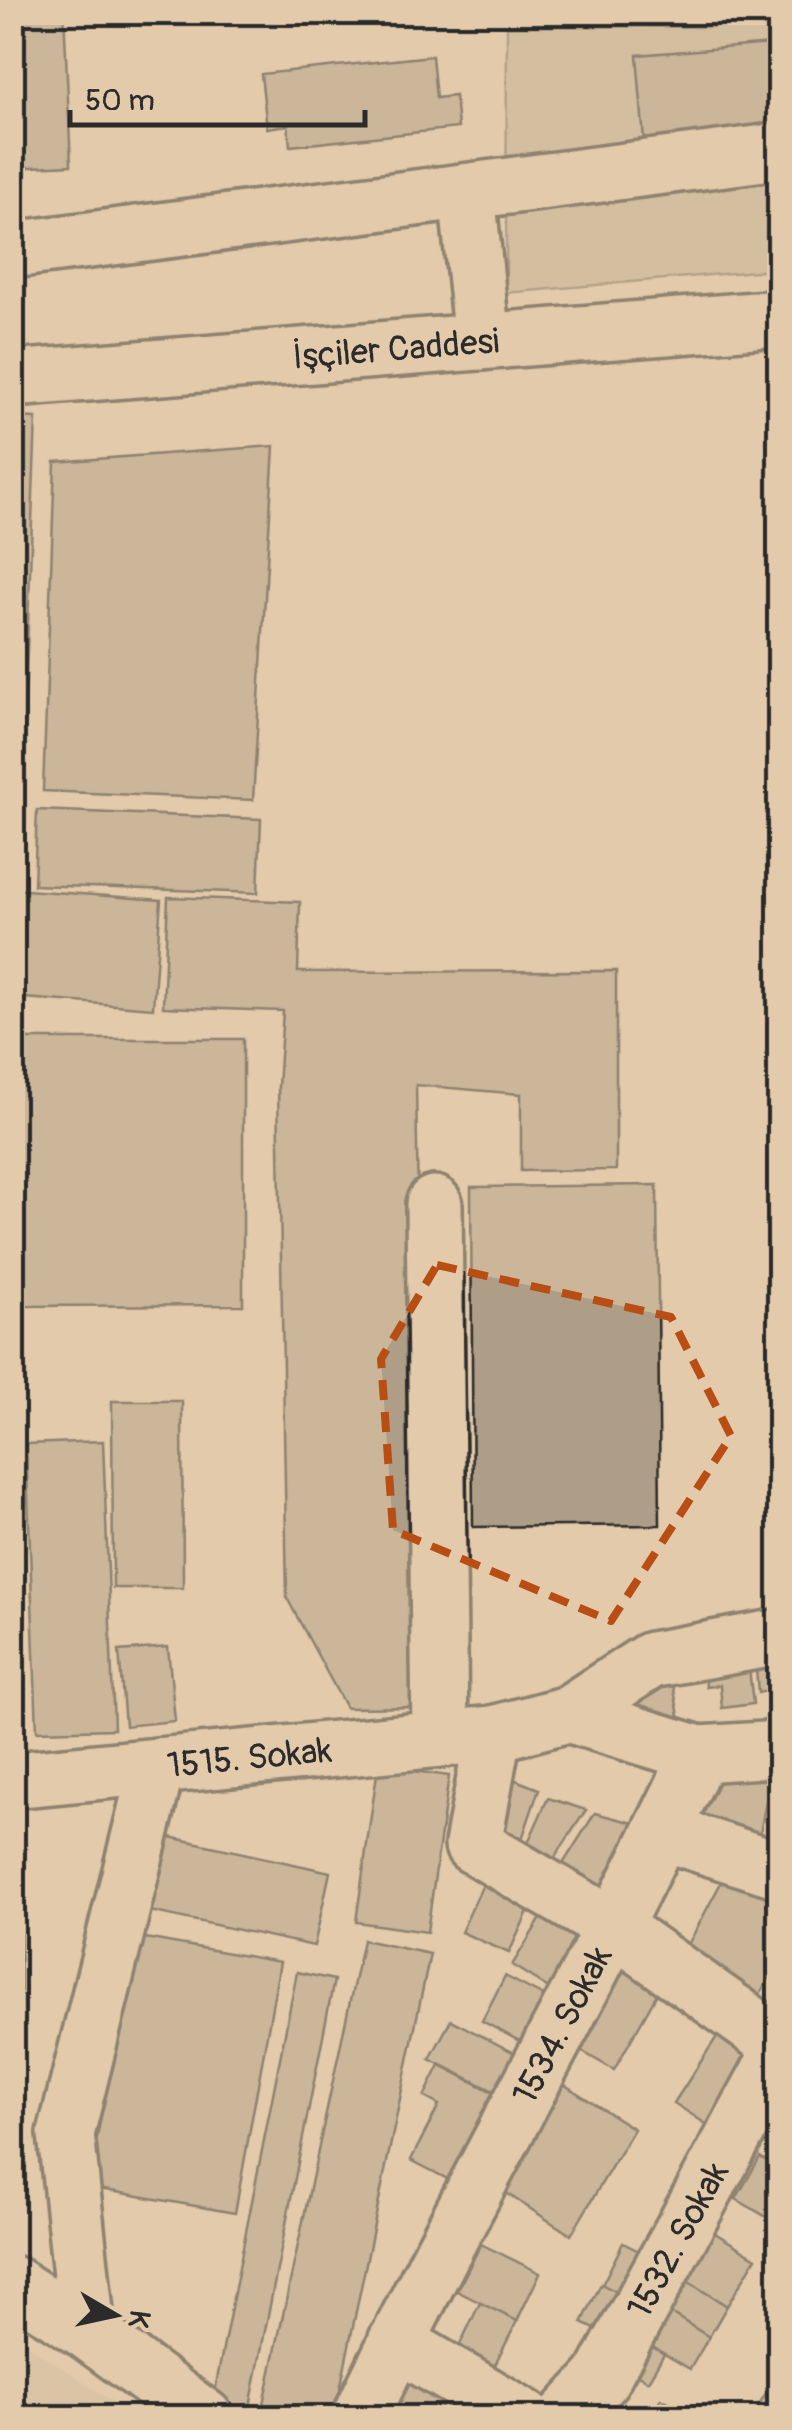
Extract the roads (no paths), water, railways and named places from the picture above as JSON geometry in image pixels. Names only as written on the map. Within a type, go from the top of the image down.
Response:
[{"type":"street","points":[[12,250],[780,152]]},
{"type":"street","points":[[467,192],[482,342]]},
{"type":"street","name":"İşçiler Caddesi","points":[[12,379],[780,318]]},
{"type":"street","points":[[434,1204],[440,1739]]},
{"type":"street","name":"1515. Sokak","points":[[87,2330],[66,2134],[157,1766],[493,1734],[568,1714],[650,1660],[780,1637]]},
{"type":"street","points":[[568,1714],[699,1754],[780,1749]]},
{"type":"street","points":[[493,1734],[473,1845],[612,1926],[780,2048]]},
{"type":"street","name":"1534. Sokak","points":[[360,2418],[699,1754]]},
{"type":"street","points":[[12,1780],[157,1766]]},
{"type":"street","points":[[662,1832],[780,1870]]},
{"type":"street","name":"1532. Sokak","points":[[565,2418],[602,2378],[780,2048]]},
{"type":"street","points":[[12,2284],[87,2330],[205,2418]]},
{"type":"street","points":[[396,2342],[525,2418]]}]
